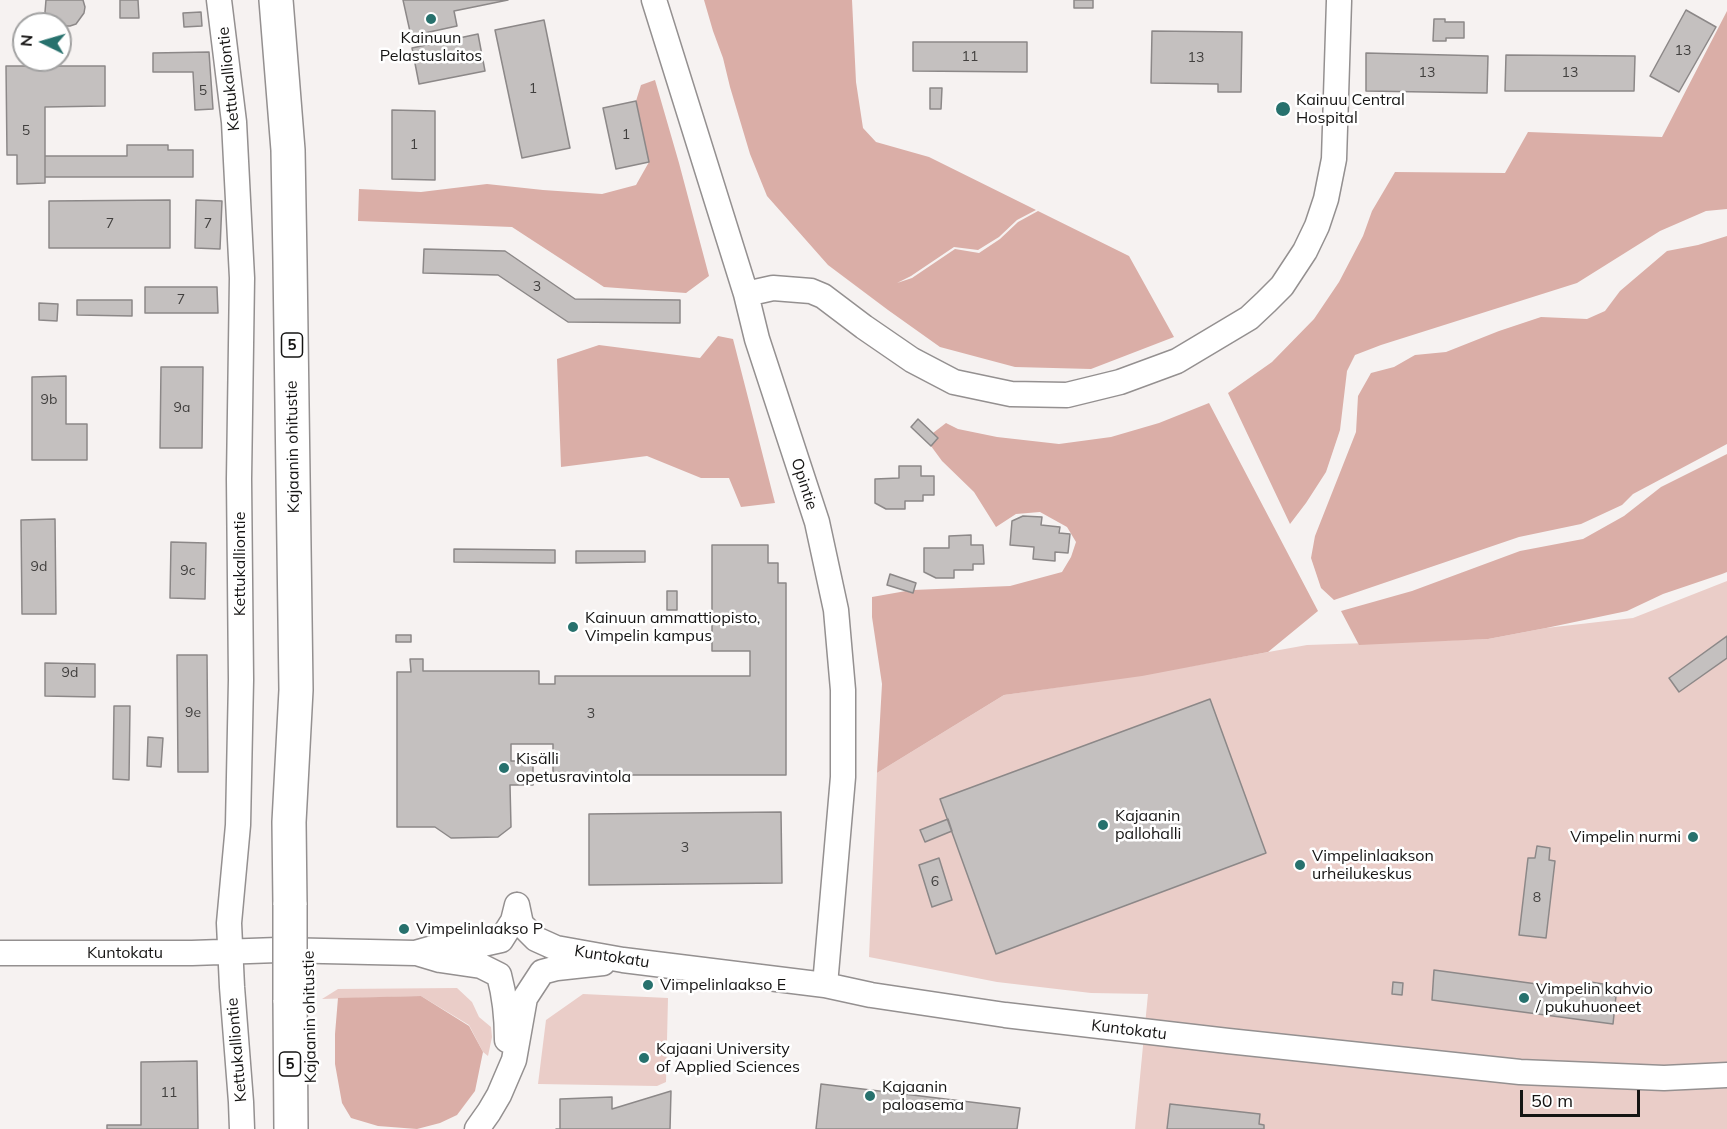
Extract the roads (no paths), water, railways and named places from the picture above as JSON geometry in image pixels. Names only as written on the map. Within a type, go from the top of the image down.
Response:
[{"type":"highway","name":"Kajaanin ohitustie","points":[[276,0],[288,150],[296,690],[306,822],[296,901],[311,1129]]},
{"type":"highway","name":"Kajaanin ohitustie","points":[[291,1129],[301,1000]]},
{"type":"street","name":"Kettukalliontie","points":[[219,0],[234,122],[242,278],[239,479],[241,680],[238,825],[229,923],[242,1129]]},
{"type":"street","name":"Opintie","points":[[654,0],[746,294],[757,339],[816,522],[836,610],[843,690],[843,777],[825,985]]},
{"type":"street","points":[[746,294],[773,288],[811,291],[823,296],[912,360],[954,382],[1011,394],[1067,395],[1120,382],[1177,361],[1249,318],[1266,302],[1282,286],[1305,251],[1317,226],[1326,199],[1334,159],[1338,0],[1346,0]]},
{"type":"street","points":[[477,1129],[489,1112],[514,1060],[519,1043],[525,998],[542,972],[545,958],[541,944],[521,924],[517,905],[513,921],[494,953],[495,969],[505,981],[521,985],[536,979],[542,972],[557,968],[623,960]]},
{"type":"street","name":"Kuntokatu","points":[[536,939],[556,948],[623,960],[825,985],[871,995],[1005,1016],[1510,1071],[1665,1078],[1727,1075]]},
{"type":"street","name":"Kuntokatu","points":[[0,952],[289,950],[415,953],[440,946],[483,944],[501,940]]},
{"type":"street","points":[[415,953],[440,960],[481,966],[499,975],[505,995],[507,1016],[507,1075]]},
{"type":"place","name":"Kainuun Pelastuslaitos","points":[[431,19]]},
{"type":"place","name":"Kainuu Central Hospital","points":[[1283,109]]},
{"type":"place","name":"Kainuun ammattiopisto, Vimpelin kampus","points":[[573,627]]},
{"type":"place","name":"Kisälli opetusravintola","points":[[504,768]]},
{"type":"place","name":"Kajaanin pallohalli","points":[[1103,825]]},
{"type":"place","name":"Vimpelin nurmi","points":[[1693,837]]},
{"type":"place","name":"Vimpelinlaakson urheilukeskus","points":[[1300,865]]},
{"type":"place","name":"Vimpelinlaakso P","points":[[404,929]]},
{"type":"place","name":"Vimpelinlaakso E","points":[[648,985]]},
{"type":"place","name":"Vimpelin kahvio / pukuhuoneet","points":[[1524,998]]},
{"type":"place","name":"Kajaani University of Applied Sciences","points":[[644,1058]]},
{"type":"place","name":"Kajaanin paloasema","points":[[870,1096]]}]
